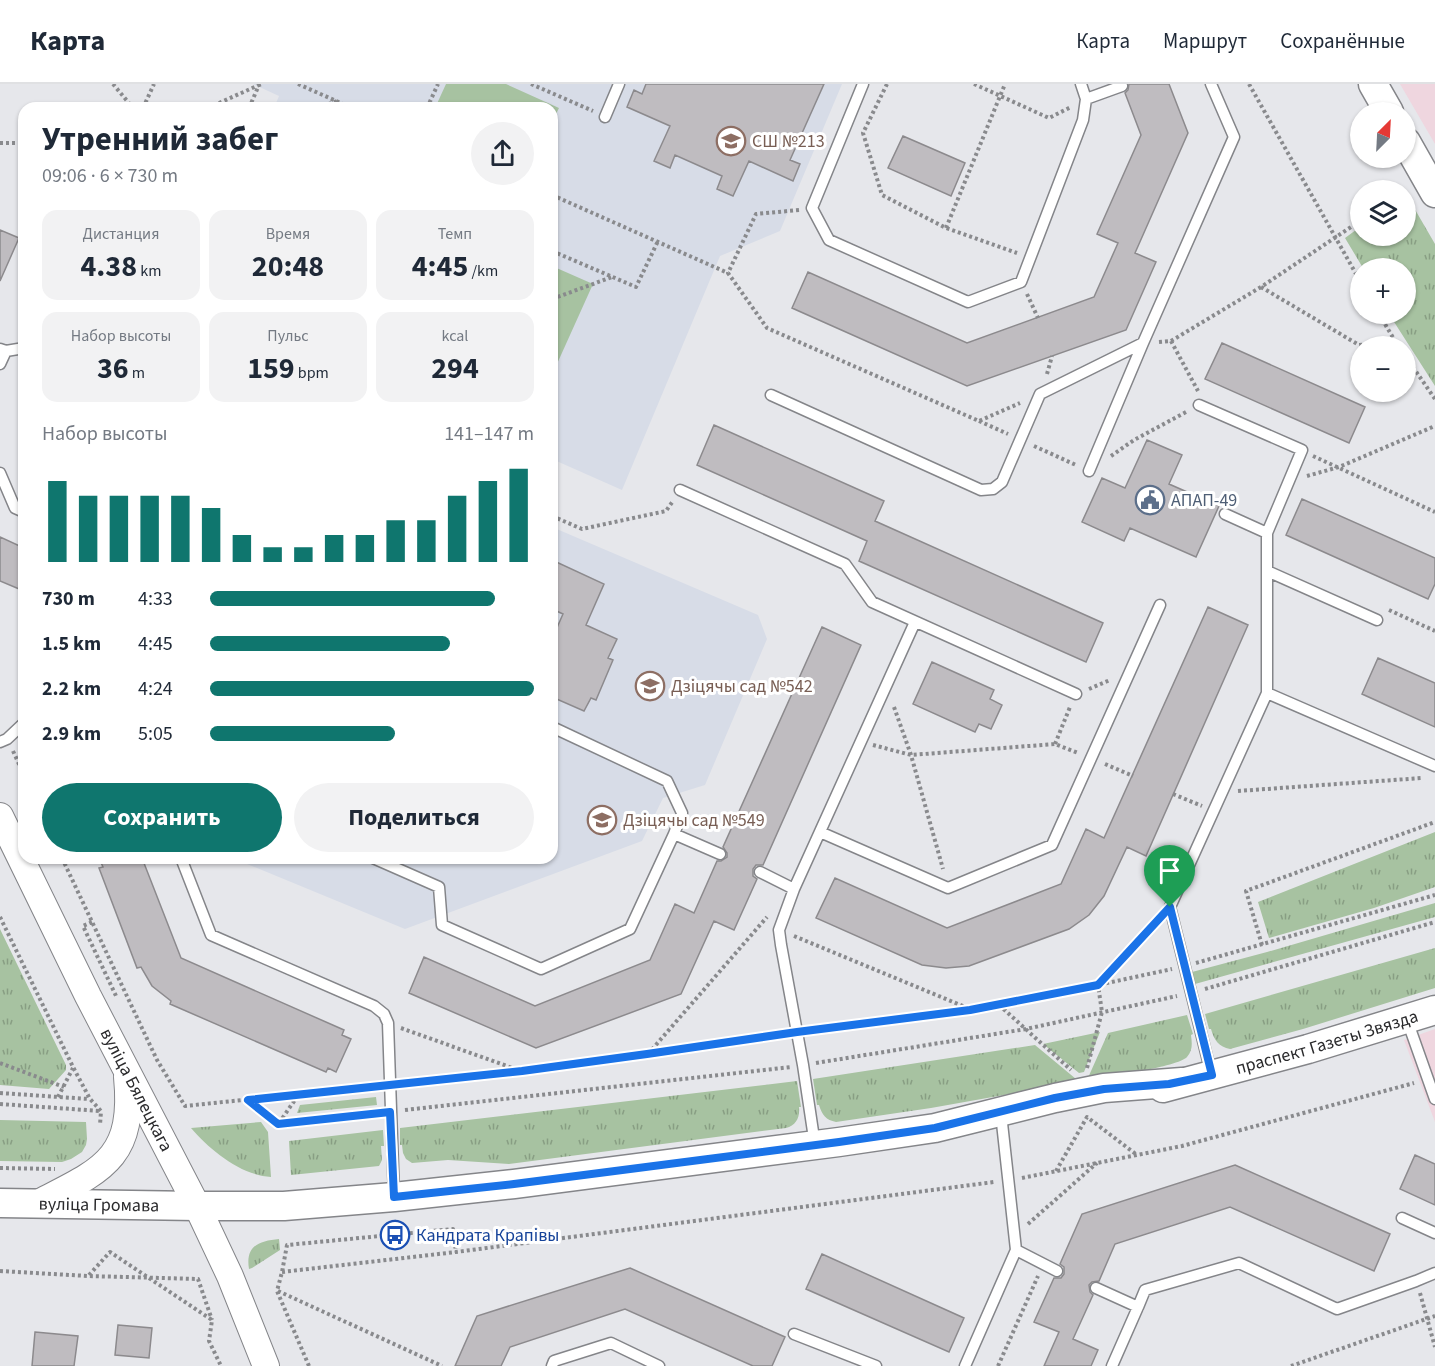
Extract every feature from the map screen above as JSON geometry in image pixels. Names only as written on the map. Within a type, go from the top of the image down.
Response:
[{"type":"main road","points":[[1373,84],[1383,102]]},
{"type":"main road","points":[[1416,160],[1435,193]]},
{"type":"main road","name":"праспект Газеты Звязда","points":[[197,1206],[284,1206],[394,1197],[514,1184],[815,1145],[1001,1117],[1042,1118],[1106,1107],[1147,1092],[1308,1049],[1435,1010]]},
{"type":"main road","name":"вуліца Громава","points":[[0,1203],[197,1206]]},
{"type":"street","name":"вуліца Бялецкага","points":[[0,816],[18,849]]},
{"type":"street","name":"вуліца Бялецкага","points":[[26,864],[137,1068],[230,1276],[266,1366]]},
{"type":"street","points":[[38,1203],[90,1174],[113,1156],[123,1136],[137,1068]]},
{"type":"lane","points":[[605,117],[619,84]]},
{"type":"lane","points":[[863,84],[812,208],[829,240],[968,302],[1021,282],[1083,120],[1086,99],[1081,84]]},
{"type":"lane","points":[[1089,471],[1234,137],[1211,84]]},
{"type":"lane","points":[[1086,99],[1122,87]]},
{"type":"lane","points":[[771,395],[981,490],[993,489],[1002,482],[1040,394],[1143,343]]},
{"type":"lane","points":[[0,364],[3,350],[18,349]]},
{"type":"lane","points":[[1199,405],[1302,450],[1267,533],[1267,693],[1170,907],[1212,1075]]},
{"type":"lane","points":[[0,473],[15,508],[18,509]]},
{"type":"lane","points":[[680,490],[845,564],[872,602],[1076,694]]},
{"type":"lane","points":[[1225,514],[1267,533]]},
{"type":"lane","points":[[1267,571],[1377,620]]},
{"type":"lane","points":[[820,832],[948,888],[1052,845],[1160,604]]},
{"type":"lane","points":[[815,1145],[779,930],[794,889],[915,622]]},
{"type":"lane","points":[[1267,693],[1435,766]]},
{"type":"lane","points":[[0,742],[8,739],[18,729]]},
{"type":"lane","points":[[387,864],[439,887],[442,924],[541,969],[630,929],[682,813],[667,781],[558,731]]},
{"type":"lane","points":[[674,834],[720,854]]},
{"type":"lane","points":[[183,864],[211,935],[374,1006],[384,1014],[388,1023],[394,1197]]},
{"type":"lane","points":[[760,872],[794,889]]},
{"type":"lane","points":[[1406,1019],[1435,1099]]},
{"type":"lane","points":[[965,1366],[1016,1250],[1001,1117]]},
{"type":"lane","points":[[1401,1218],[1435,1233]]},
{"type":"lane","points":[[1016,1250],[1057,1271]]},
{"type":"lane","points":[[1112,1366],[1145,1290],[1239,1263],[1337,1309],[1435,1272]]},
{"type":"lane","points":[[1096,1288],[1138,1307]]},
{"type":"lane","points":[[794,1334],[876,1366]]},
{"type":"lane","points":[[552,1366],[554,1361],[611,1343],[659,1366]]},
{"type":"lane","points":[[853,1366],[864,1361]]},
{"type":"path","points":[[113,84],[128,102]]},
{"type":"path","points":[[146,102],[154,84]]},
{"type":"path","points":[[298,84],[337,101]]},
{"type":"path","points":[[430,102],[438,84]]},
{"type":"path","points":[[531,84],[605,117]]},
{"type":"path","points":[[886,84],[863,133],[882,195],[946,228],[1030,257]]},
{"type":"path","points":[[974,84],[1049,118],[1086,99]]},
{"type":"path","points":[[946,228],[1005,84]]},
{"type":"path","points":[[1249,84],[1350,263]]},
{"type":"path","points":[[222,102],[261,85]]},
{"type":"path","points":[[252,102],[261,85]]},
{"type":"path","points":[[0,143],[18,143]]},
{"type":"path","points":[[558,198],[728,273],[767,328],[979,421],[1040,394]]},
{"type":"path","points":[[728,273],[756,214],[812,208]]},
{"type":"path","points":[[1143,343],[1171,341],[1261,287],[1350,228]]},
{"type":"path","points":[[558,253],[636,287],[658,242]]},
{"type":"path","points":[[558,296],[612,277]]},
{"type":"path","points":[[1021,282],[1038,318]]},
{"type":"path","points":[[1261,287],[1350,340]]},
{"type":"path","points":[[1171,341],[1202,398],[1199,405]]},
{"type":"path","points":[[1416,371],[1435,399]]},
{"type":"path","points":[[1289,480],[1339,467],[1435,426]]},
{"type":"path","points":[[1302,450],[1435,512]]},
{"type":"path","points":[[558,519],[582,529],[666,511],[680,490]]},
{"type":"path","points":[[1377,620],[1380,621],[1386,609],[1434,630],[1435,623]]},
{"type":"path","points":[[886,686],[911,755],[948,888]]},
{"type":"path","points":[[861,742],[911,755],[1055,744]]},
{"type":"path","points":[[1222,792],[1423,778]]},
{"type":"path","points":[[1173,794],[1214,810]]},
{"type":"path","points":[[1262,945],[1246,891],[1435,822]]},
{"type":"path","points":[[65,864],[157,1060],[185,1106],[522,1071],[970,1010],[1185,966],[1435,895]]},
{"type":"path","points":[[1098,985],[1170,907]]},
{"type":"path","points":[[647,1054],[769,914]]},
{"type":"path","points":[[0,918],[73,1067],[90,1099],[101,1111],[100,1132]]},
{"type":"path","points":[[92,922],[83,926],[120,1005]]},
{"type":"path","points":[[248,1100],[278,1124],[803,1065],[1026,1029],[1191,993],[1435,922]]},
{"type":"path","points":[[779,930],[970,1010]]},
{"type":"path","points":[[1086,1070],[1102,1012],[1098,985]]},
{"type":"path","points":[[999,1004],[1075,1074]]},
{"type":"path","points":[[388,1023],[522,1071]]},
{"type":"path","points":[[137,1068],[157,1060]]},
{"type":"path","points":[[0,1063],[64,1087]]},
{"type":"path","points":[[58,1097],[73,1067]]},
{"type":"path","points":[[282,1272],[456,1252],[1056,1172],[1182,1146],[1428,1080]]},
{"type":"path","points":[[0,1093],[90,1099]]},
{"type":"path","points":[[278,1124],[299,1094]]},
{"type":"path","points":[[0,1104],[101,1111]]},
{"type":"path","points":[[1056,1172],[1087,1117],[1137,1155]]},
{"type":"path","points":[[1015,1235],[1098,1163]]},
{"type":"path","points":[[0,1168],[65,1169]]},
{"type":"path","points":[[309,1366],[277,1291],[287,1245],[453,1229],[456,1252]]},
{"type":"path","points":[[88,1276],[110,1252],[212,1320]]},
{"type":"path","points":[[999,1366],[1043,1264]]},
{"type":"path","points":[[0,1271],[198,1279],[212,1320],[209,1341],[221,1366]]},
{"type":"path","points":[[1416,1281],[1435,1347]]},
{"type":"path","points":[[277,1291],[442,1366]]},
{"type":"path","points":[[1291,1366],[1435,1316]]},
{"type":"shaded area","points":[[253,84],[842,84],[780,231],[720,256],[622,490],[558,462],[558,102],[276,102],[279,96]]},
{"type":"shaded area","points":[[1400,84],[1435,84],[1435,144],[1416,111],[1416,102],[1410,102]]},
{"type":"shaded area","name":"Дзіцячы сад №542","points":[[558,530],[758,615],[767,639],[705,785],[663,798],[642,841],[405,929],[247,864],[558,864]]},
{"type":"shaded area","points":[[1435,1029],[1435,1122],[1404,1040]]},
{"type":"green space","points":[[446,84],[506,84],[546,102],[438,102]]},
{"type":"green space","points":[[1416,211],[1435,244],[1435,386],[1416,356],[1416,336],[1403,336],[1395,324],[1416,324],[1416,258],[1357,258],[1345,238],[1350,234],[1350,246],[1416,246]]},
{"type":"green space","points":[[558,269],[593,284],[558,362]]},
{"type":"green space","points":[[1435,832],[1435,887],[1374,908],[1269,938],[1258,902]]},
{"type":"green space","points":[[1435,903],[1435,917],[1195,984],[1192,972]]},
{"type":"green space","points":[[0,929],[66,1065],[66,1070],[49,1089],[0,1085]]},
{"type":"green space","points":[[1435,948],[1435,988],[1230,1049],[1223,1047],[1209,1029],[1205,1014]]},
{"type":"green space","points":[[1187,1015],[1193,1034],[1191,1035],[1192,1044],[1189,1054],[1181,1061],[1156,1068],[1087,1080],[1108,1033]]},
{"type":"green space","points":[[1100,1032],[1084,1072],[1079,1073],[1043,1044]]},
{"type":"green space","points":[[1035,1045],[1076,1079],[1076,1082],[931,1108],[836,1122],[825,1116],[817,1105],[813,1079]]},
{"type":"green space","points":[[797,1081],[801,1107],[799,1107],[797,1120],[786,1128],[509,1164],[448,1160],[412,1163],[406,1159],[402,1145],[400,1145],[400,1128]]},
{"type":"green space","points":[[376,1097],[377,1105],[297,1113],[300,1105]]},
{"type":"green space","points":[[0,1120],[86,1122],[86,1145],[82,1152],[62,1162],[0,1161]]},
{"type":"green space","points":[[261,1122],[268,1132],[271,1177],[248,1172],[226,1160],[191,1128]]},
{"type":"green space","points":[[383,1130],[384,1146],[381,1146],[382,1160],[379,1166],[291,1175],[289,1141]]},
{"type":"green space","points":[[279,1239],[280,1250],[249,1269],[249,1254],[255,1246]]},
{"type":"building","name":"СШ №213","points":[[646,84],[824,84],[790,160],[800,164],[793,181],[749,161],[733,196],[717,189],[722,176],[675,155],[670,168],[654,161],[670,126],[627,107],[634,90],[642,94]]},
{"type":"building","points":[[1129,84],[1169,84],[1188,133],[1135,253],[1156,262],[1126,330],[967,386],[792,308],[808,272],[967,343],[1094,297],[1118,243],[1097,234],[1141,135],[1125,93]]},
{"type":"building","points":[[903,136],[965,163],[951,196],[888,168]]},
{"type":"building","points":[[0,230],[18,238],[18,240],[0,281]]},
{"type":"building","points":[[1222,343],[1365,407],[1349,443],[1205,379]]},
{"type":"building","points":[[714,425],[884,501],[875,521],[1103,623],[1086,662],[859,561],[867,541],[697,465]]},
{"type":"building","points":[[1147,440],[1182,455],[1169,484],[1219,506],[1196,557],[1130,528],[1124,541],[1082,522],[1102,478],[1125,488]]},
{"type":"building","points":[[1302,499],[1435,558],[1435,584],[1428,599],[1286,535]]},
{"type":"building","points":[[0,537],[18,545],[18,588],[0,581]]},
{"type":"building","points":[[558,563],[604,584],[586,625],[617,639],[608,658],[613,660],[596,700],[591,698],[584,711],[558,700],[558,625],[563,614],[558,612]]},
{"type":"building","points":[[1208,607],[1248,625],[1146,856],[1127,847],[1104,896],[1089,915],[1069,929],[969,966],[946,968],[922,965],[816,918],[835,878],[947,928],[1061,884],[1086,829],[1104,838]]},
{"type":"building","points":[[822,627],[861,645],[763,865],[756,865],[753,869],[753,876],[757,879],[734,930],[714,921],[681,994],[536,1048],[409,993],[424,957],[535,1006],[650,960],[675,904],[694,913],[717,861],[727,857],[723,847]]},
{"type":"building","points":[[1378,658],[1435,683],[1435,727],[1362,694]]},
{"type":"building","points":[[932,662],[994,690],[990,699],[1002,705],[991,729],[979,724],[975,732],[913,704]]},
{"type":"building","points":[[102,864],[144,864],[181,958],[344,1030],[342,1035],[351,1039],[336,1072],[328,1068],[326,1072],[170,1004],[171,1001],[152,986],[141,967],[137,968],[99,868],[103,867]]},
{"type":"building","points":[[1415,1155],[1435,1164],[1435,1205],[1400,1189]]},
{"type":"building","points":[[1235,1165],[1390,1234],[1374,1271],[1230,1207],[1115,1244],[1099,1281],[1089,1285],[1093,1295],[1073,1339],[1098,1350],[1091,1366],[1044,1366],[1059,1332],[1034,1322],[1054,1278],[1061,1278],[1064,1274],[1064,1267],[1060,1264],[1082,1214]]},
{"type":"building","points":[[822,1254],[964,1318],[949,1352],[806,1289]]},
{"type":"building","points":[[630,1268],[785,1337],[772,1366],[753,1366],[625,1309],[510,1347],[501,1366],[455,1366],[477,1316]]},
{"type":"building","points":[[118,1325],[152,1328],[149,1358],[115,1355]]},
{"type":"building","points":[[35,1332],[78,1336],[74,1366],[32,1366]]},
{"type":"place","name":"СШ №213","points":[[731,141]]},
{"type":"place","name":"АПАП-49","points":[[1150,500]]},
{"type":"place","name":"Дзіцячы сад №542","points":[[650,686]]},
{"type":"place","name":"Дзіцячы сад №549","points":[[602,820]]},
{"type":"place","name":"Кандрата Крапівы","points":[[395,1235]]},
{"type":"route","points":[[1170,907],[1212,1075],[1182,1082],[1104,1089],[1055,1098],[935,1128],[514,1184],[394,1197],[390,1112],[278,1124],[248,1100],[522,1071],[970,1010],[1098,985],[1170,907]]}]
